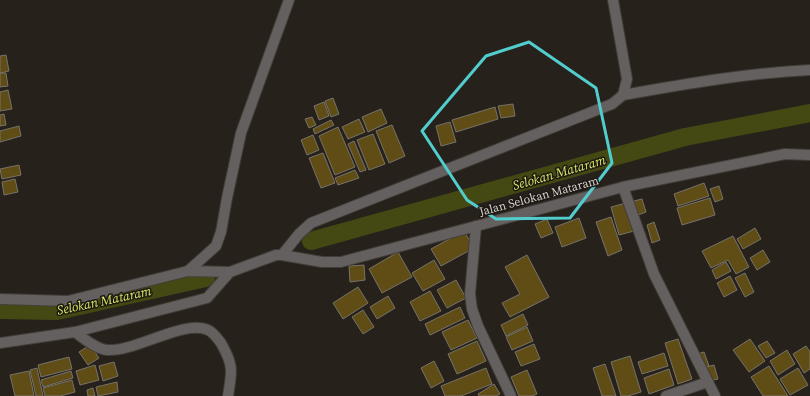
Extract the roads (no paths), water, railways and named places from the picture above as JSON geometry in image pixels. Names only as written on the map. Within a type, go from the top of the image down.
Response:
[{"type":"street","points":[[188,271],[216,246],[242,133],[290,0]]},
{"type":"street","points":[[613,0],[627,79],[623,95]]},
{"type":"street","points":[[0,299],[68,301],[188,271],[233,271],[279,255],[311,223],[612,104],[623,95],[720,78],[775,71],[810,70]]},
{"type":"street","name":"Jalan Selokan Mataram","points":[[279,255],[322,262],[341,262],[622,188],[785,154],[810,155]]},
{"type":"street","points":[[622,188],[654,274],[715,396]]},
{"type":"street","points":[[476,226],[470,294],[472,309],[478,326],[512,396]]},
{"type":"street","points":[[0,344],[74,332],[208,298],[233,271]]},
{"type":"street","points":[[74,332],[94,345],[106,350],[144,343],[189,328],[209,330],[219,340],[230,362],[231,372],[228,396]]},
{"type":"street","points":[[666,396],[708,382]]},
{"type":"waterway","name":"Selokan Mataram","points":[[311,241],[685,137],[810,113]]},
{"type":"waterway","name":"Selokan Mataram","points":[[0,310],[57,311],[206,278]]}]
